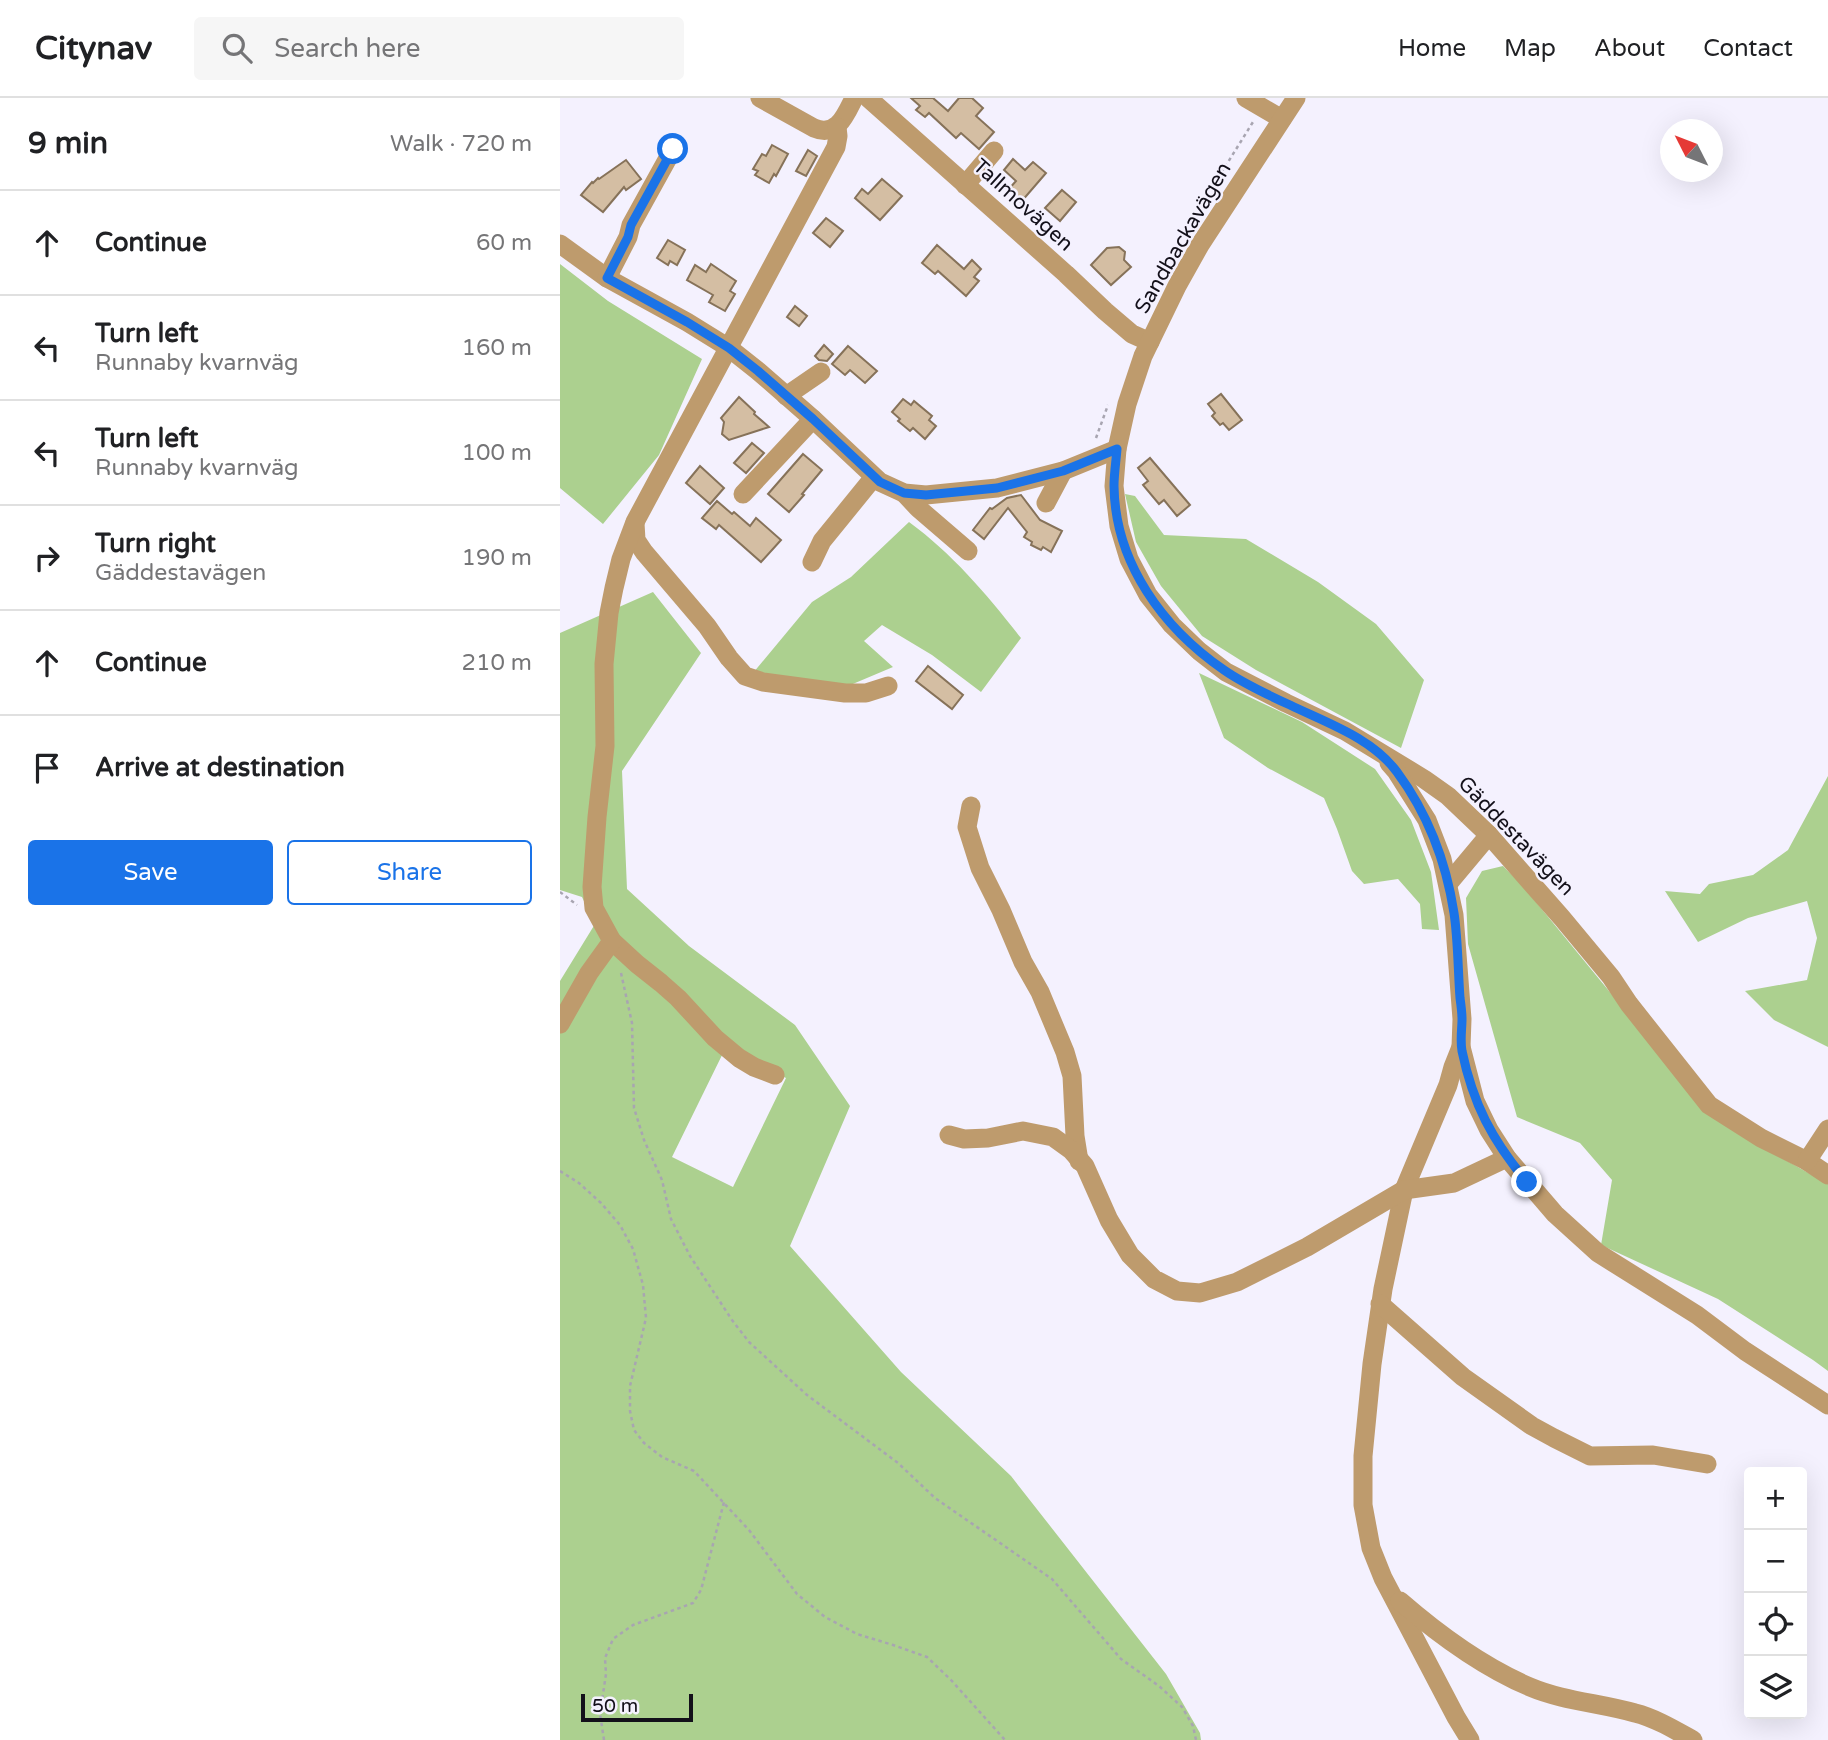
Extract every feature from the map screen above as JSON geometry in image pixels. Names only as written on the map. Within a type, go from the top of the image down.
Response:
[{"type":"street","points":[[760,98],[821,131],[836,127],[854,98]]},
{"type":"street","name":"Tallmovägen","points":[[868,98],[1105,311],[1132,334],[1150,342]]},
{"type":"street","points":[[1246,98],[1282,119]]},
{"type":"street","name":"Sandbackavägen","points":[[1117,449],[1126,404],[1150,342],[1177,286],[1200,245],[1296,98]]},
{"type":"street","points":[[775,1075],[754,1067],[707,1031],[669,990],[612,941],[594,908],[592,887],[605,746],[604,664],[614,588],[621,559],[635,522],[836,147],[836,127]]},
{"type":"street","points":[[607,278],[628,237],[631,225],[673,149]]},
{"type":"street","points":[[965,185],[993,151]]},
{"type":"street","points":[[560,244],[607,278],[729,348],[813,419],[880,482],[904,493],[926,495],[997,488],[1063,471],[1117,449]]},
{"type":"street","points":[[786,396],[821,372]]},
{"type":"street","points":[[743,494],[813,419]]},
{"type":"street","name":"Gäddestavägen","points":[[1117,449],[1114,486],[1119,526],[1129,559],[1148,595],[1172,625],[1226,672],[1345,731],[1448,796],[1489,835],[1587,947],[1709,1105],[1828,1175]]},
{"type":"street","points":[[1046,503],[1063,471]]},
{"type":"street","points":[[812,562],[822,541],[874,477]]},
{"type":"street","points":[[904,493],[968,551]]},
{"type":"street","points":[[635,522],[636,540],[644,552],[707,626],[744,676],[764,682],[845,693],[866,694],[888,686]]},
{"type":"street","points":[[1379,751],[1396,771],[1427,820],[1442,859],[1454,915],[1462,1019],[1461,1047],[1475,1101],[1507,1158],[1555,1214],[1598,1253],[1697,1315],[1745,1351],[1828,1405]]},
{"type":"street","points":[[971,806],[967,827],[980,868],[1023,962],[1040,992],[1065,1052],[1072,1076],[1079,1161]]},
{"type":"street","points":[[1448,884],[1489,835]]},
{"type":"street","points":[[560,1024],[589,973],[612,941]]},
{"type":"street","points":[[1461,1047],[1404,1190],[1392,1243],[1372,1364],[1363,1456],[1363,1505],[1371,1548],[1383,1578],[1469,1740]]},
{"type":"street","points":[[1807,1161],[1828,1129]]},
{"type":"street","points":[[949,1135],[964,1139],[988,1139],[1023,1131],[1053,1137],[1071,1150],[1084,1167],[1130,1255],[1154,1279],[1177,1291],[1200,1293],[1237,1282],[1307,1247],[1404,1190],[1454,1183],[1507,1158]]},
{"type":"street","points":[[1380,1304],[1463,1377],[1553,1438],[1590,1456],[1653,1455],[1707,1465]]},
{"type":"street","points":[[1391,1593],[1445,1637],[1495,1669],[1531,1687],[1570,1700],[1639,1714],[1693,1740]]},
{"type":"path","points":[[560,892],[582,909]]},
{"type":"path","points":[[612,941],[632,1023],[635,1108],[644,1140],[662,1180],[671,1219],[690,1256],[732,1320],[750,1342],[807,1395],[898,1463],[935,1499],[1052,1579],[1121,1660],[1160,1686],[1182,1707],[1193,1726],[1196,1740]]},
{"type":"path","points":[[560,1171],[594,1196],[620,1225],[633,1249],[643,1285],[646,1318],[630,1386],[630,1410],[634,1430],[644,1443],[662,1457],[694,1471],[749,1530],[797,1594],[825,1617],[857,1634],[927,1657],[1005,1740]]},
{"type":"path","points":[[604,1740],[600,1714],[606,1674],[605,1658],[613,1639],[633,1625],[693,1603],[701,1590],[724,1503]]},
{"type":"green space","points":[[560,264],[608,301],[702,359],[659,455],[603,524],[560,488]]},
{"type":"green space","points":[[1125,494],[1135,496],[1164,535],[1246,539],[1318,582],[1376,624],[1424,680],[1401,748],[1256,670],[1202,636],[1161,586],[1136,542]]},
{"type":"green space","points":[[909,522],[925,534],[983,591],[1021,638],[981,692],[932,655],[882,625],[864,641],[893,667],[848,686],[753,673],[812,602],[851,577]]},
{"type":"green space","points":[[653,592],[701,653],[622,771],[627,889],[689,946],[795,1025],[850,1106],[790,1246],[901,1372],[1011,1476],[1166,1674],[1200,1733],[1201,1740],[560,1740],[560,981],[595,924],[582,897],[560,890],[560,633]],"holes":[[[725,1049],[786,1078],[733,1187],[672,1157]]]},
{"type":"green space","points":[[1199,673],[1302,722],[1375,769],[1411,820],[1431,872],[1439,930],[1422,929],[1420,904],[1398,879],[1364,884],[1352,871],[1324,798],[1268,768],[1224,738]]},
{"type":"green space","points":[[1828,776],[1828,1047],[1774,1020],[1745,991],[1807,980],[1817,938],[1807,901],[1748,918],[1698,942],[1665,891],[1700,894],[1709,884],[1753,875],[1788,850]]},
{"type":"green space","points":[[1503,866],[1522,885],[1627,1013],[1743,1136],[1828,1184],[1828,1371],[1718,1299],[1601,1245],[1612,1180],[1580,1143],[1517,1117],[1468,944],[1466,898],[1482,871]]},
{"type":"building","points":[[911,98],[933,98],[948,111],[959,98],[972,98],[983,108],[976,116],[994,132],[979,149],[961,133],[956,138],[929,113],[925,117],[916,110],[920,106]]},
{"type":"building","points":[[772,145],[788,154],[769,183],[755,175],[758,171],[753,169],[762,154],[766,156]]},
{"type":"building","points":[[808,150],[817,156],[806,176],[796,171]]},
{"type":"building","points":[[1013,159],[1025,170],[1033,162],[1046,173],[1021,202],[1008,190],[1016,181],[1004,170]]},
{"type":"building","points":[[626,160],[641,179],[626,190],[624,187],[603,212],[581,195],[592,182]]},
{"type":"building","points":[[882,179],[902,196],[880,220],[855,198],[862,189],[868,194]]},
{"type":"building","points":[[1062,190],[1076,202],[1060,221],[1045,208]]},
{"type":"building","points":[[826,218],[843,231],[830,247],[813,233]]},
{"type":"building","points":[[668,240],[685,250],[677,265],[670,261],[668,265],[657,258]]},
{"type":"building","points":[[937,245],[964,269],[972,260],[981,269],[974,277],[979,281],[966,296],[938,271],[935,274],[922,263]]},
{"type":"building","points":[[1119,247],[1125,252],[1124,260],[1131,267],[1111,285],[1091,265],[1107,248]]},
{"type":"building","points":[[711,264],[736,281],[730,291],[735,294],[725,311],[709,302],[713,295],[687,280],[695,265],[706,272]]},
{"type":"building","points":[[795,306],[807,316],[799,326],[787,317]]},
{"type":"building","points":[[824,345],[833,354],[827,361],[819,360],[815,356]]},
{"type":"building","points":[[848,346],[877,371],[865,383],[850,370],[845,375],[832,364]]},
{"type":"building","points":[[1221,394],[1242,420],[1229,430],[1212,416],[1215,413],[1208,404]]},
{"type":"building","points":[[739,397],[769,427],[729,440],[722,434],[724,422],[721,418]]},
{"type":"building","points":[[903,399],[911,405],[914,401],[932,416],[929,420],[936,426],[925,439],[913,428],[910,431],[892,412]]},
{"type":"building","points":[[752,443],[764,453],[746,473],[734,463]]},
{"type":"building","points":[[803,454],[822,470],[789,512],[768,494]]},
{"type":"building","points":[[1150,458],[1190,505],[1177,516],[1164,500],[1159,504],[1143,485],[1148,481],[1138,468]]},
{"type":"building","points":[[700,466],[724,488],[710,504],[686,483]]},
{"type":"building","points":[[1021,495],[1040,520],[1062,531],[1051,552],[1031,545],[1032,542],[1024,537],[1027,532],[1008,508],[984,539],[973,530],[990,508],[1007,498]]},
{"type":"building","points":[[717,501],[750,526],[756,518],[781,540],[761,562],[719,525],[716,529],[702,518]]},
{"type":"building","points":[[928,666],[963,695],[952,709],[916,681]]},
{"type":"route","points":[[673,149],[631,225],[628,237],[607,278],[729,348],[813,419],[880,482],[904,493],[926,495],[997,488],[1063,471],[1117,449],[1114,486],[1119,526],[1129,559],[1148,595],[1172,625],[1226,672],[1345,731],[1379,751],[1396,771],[1427,820],[1442,859],[1454,915],[1462,1019],[1461,1047],[1475,1101],[1489,1130],[1527,1182]]}]
